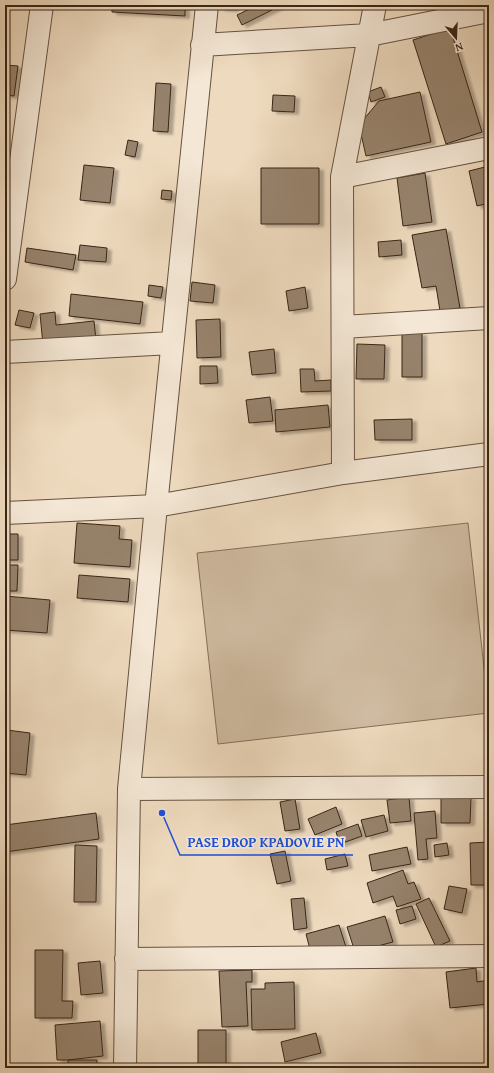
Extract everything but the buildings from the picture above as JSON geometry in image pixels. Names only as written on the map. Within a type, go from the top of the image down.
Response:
[{"type":"street","points":[[5,279],[42,5]]},
{"type":"street","points":[[125,1068],[130,789],[172,343],[207,5]]},
{"type":"street","points":[[343,473],[342,177],[375,5]]},
{"type":"street","points":[[202,45],[370,35],[489,10]]},
{"type":"street","points":[[342,177],[489,148]]},
{"type":"street","points":[[343,327],[489,318]]},
{"type":"street","points":[[5,352],[172,343]]},
{"type":"street","points":[[5,513],[156,506],[343,473],[489,454]]},
{"type":"street","points":[[130,789],[489,787]]},
{"type":"street","points":[[126,959],[489,956]]},
{"type":"shaded area","points":[[468,523],[489,713],[218,744],[197,553]]},
{"type":"place","name":"PASE DROP KPADOVIE PN","points":[[162,813]]}]
